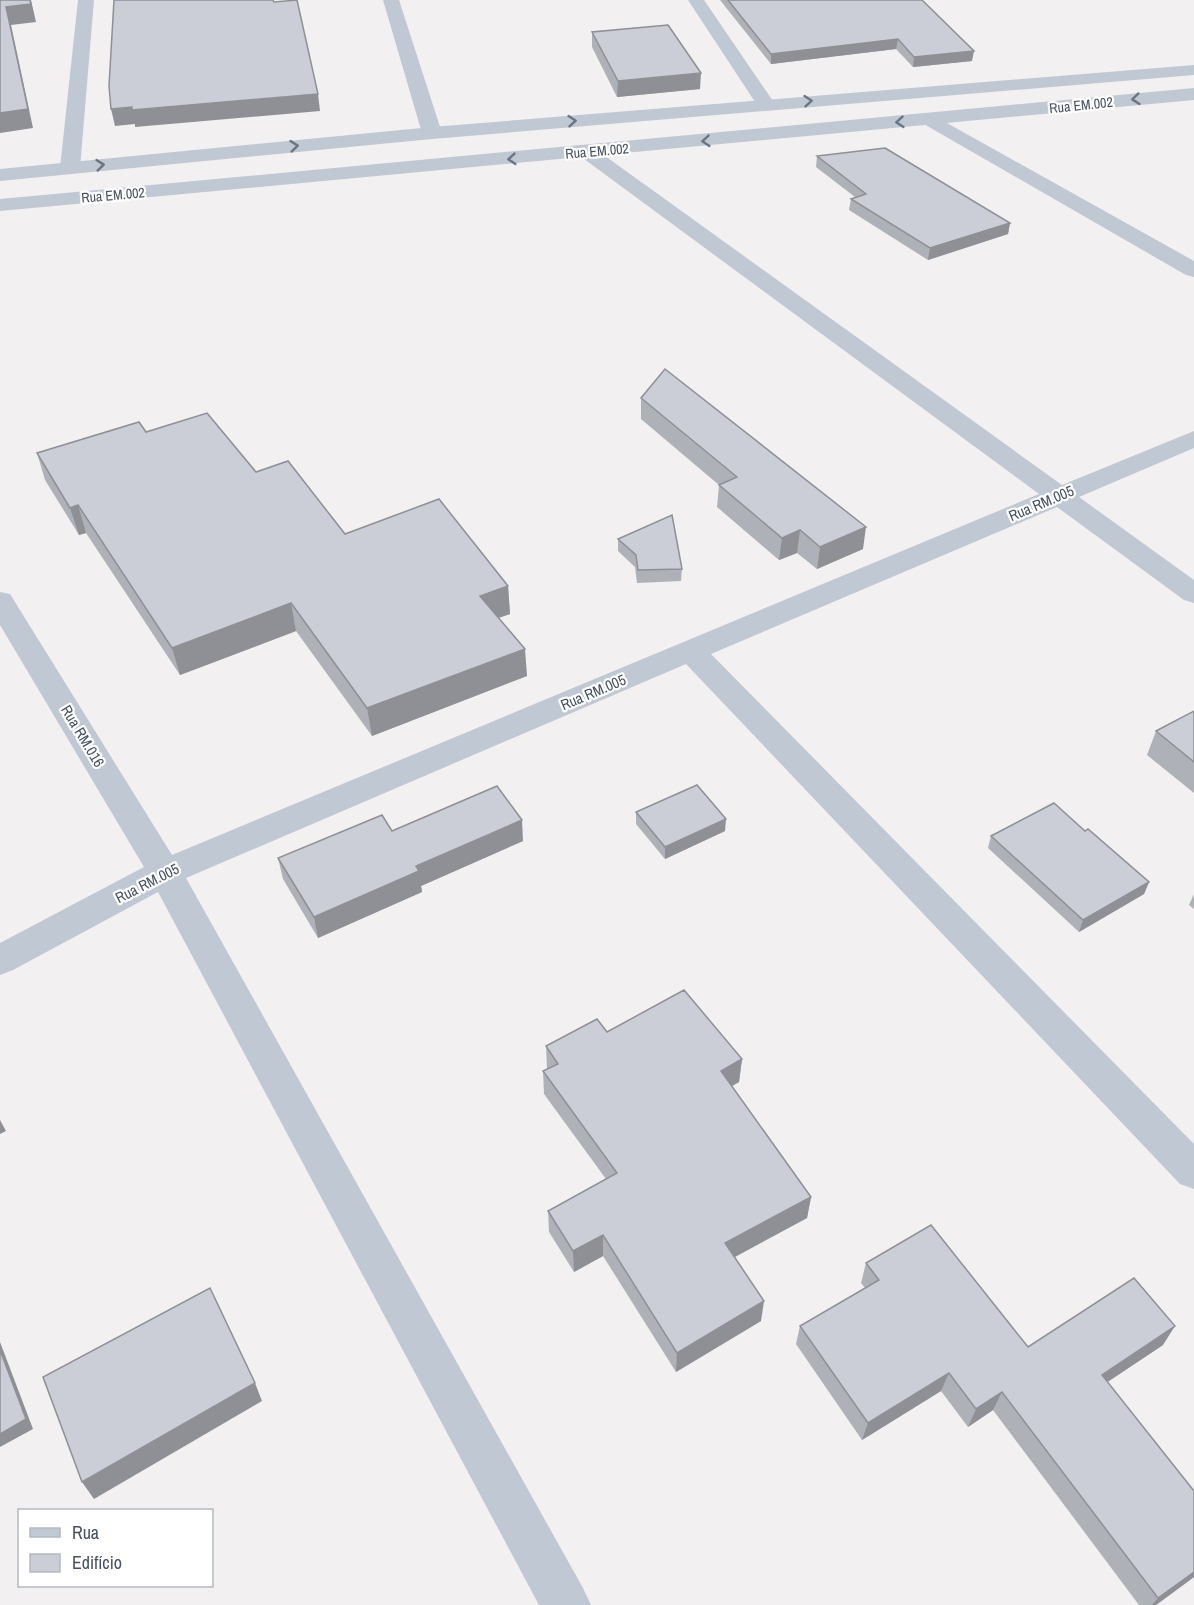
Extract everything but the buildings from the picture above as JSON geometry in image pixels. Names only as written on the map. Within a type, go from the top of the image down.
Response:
[{"type":"street","points":[[70,168],[86,0]]},
{"type":"street","points":[[391,0],[432,133]]},
{"type":"street","points":[[696,0],[766,104]]},
{"type":"street","name":"Rua EM.002","points":[[0,175],[432,133],[1194,69]]},
{"type":"street","name":"Rua EM.002","points":[[0,205],[1194,94]]},
{"type":"street","points":[[929,119],[1194,270]]},
{"type":"street","points":[[587,152],[1194,594]]},
{"type":"street","name":"Rua RM.005","points":[[0,960],[165,872],[1194,439]]},
{"type":"street","name":"Rua RM.016","points":[[0,601],[165,872],[566,1605]]},
{"type":"street","points":[[691,651],[1194,1171]]}]
